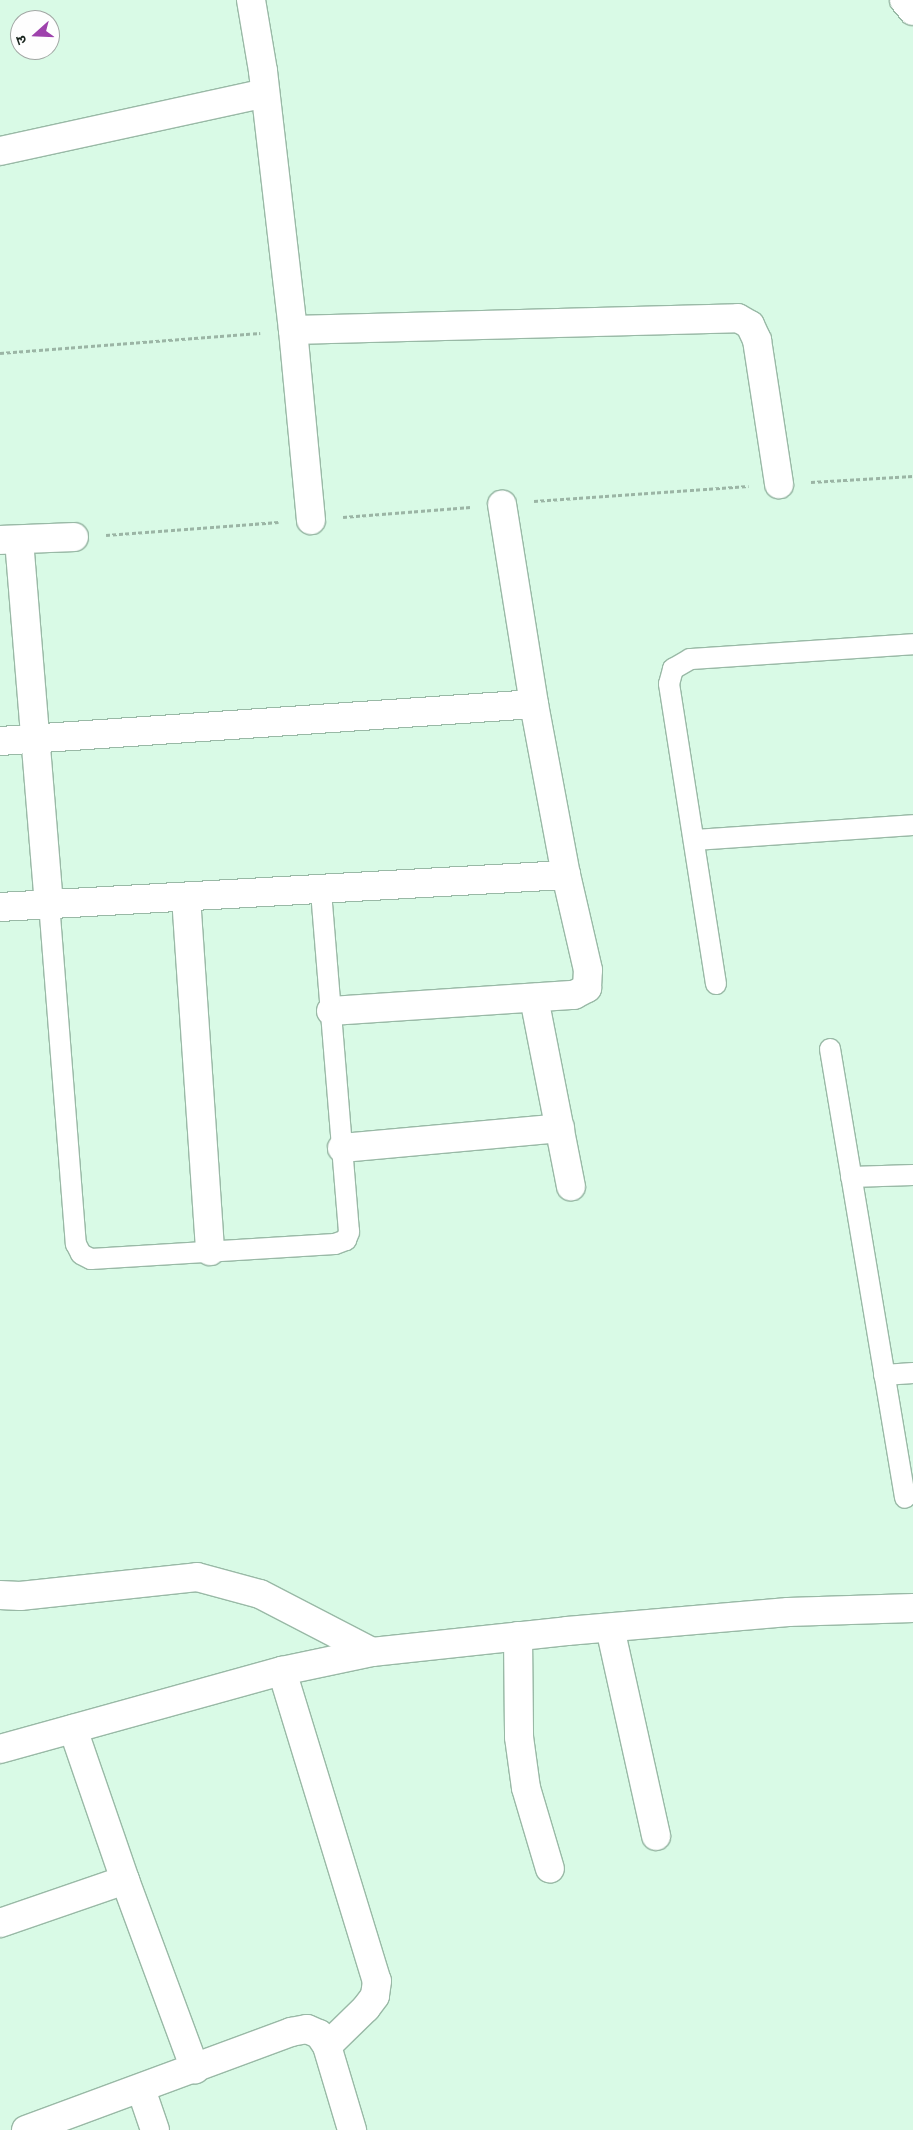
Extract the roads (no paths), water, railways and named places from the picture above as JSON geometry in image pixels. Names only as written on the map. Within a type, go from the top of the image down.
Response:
[{"type":"street","points":[[251,0],[265,93],[293,330],[311,520]]},
{"type":"street","points":[[904,0],[913,11]]},
{"type":"street","points":[[0,151],[265,93]]},
{"type":"street","points":[[293,330],[738,318],[750,325],[757,340],[779,484]]},
{"type":"street","points":[[330,1011],[574,995],[587,988],[588,970],[566,875],[534,704],[502,505]]},
{"type":"street","points":[[49,903],[35,739],[9,540],[74,537]]},
{"type":"street","points":[[0,741],[534,704]]},
{"type":"street","points":[[0,907],[566,875]]},
{"type":"street","points":[[186,897],[210,1252]]},
{"type":"street","points":[[534,998],[571,1186]]},
{"type":"street","points":[[342,1148],[560,1128]]},
{"type":"street","points":[[0,1595],[20,1596],[197,1577],[260,1594],[372,1652]]},
{"type":"street","points":[[0,1749],[282,1671],[372,1652],[518,1636],[788,1612],[913,1608]]},
{"type":"street","points":[[610,1628],[656,1836]]},
{"type":"street","points":[[518,1636],[518,1738],[526,1788],[550,1869]]},
{"type":"street","points":[[282,1671],[377,1981],[375,1996],[366,2008],[327,2046]]},
{"type":"street","points":[[74,1729],[125,1880],[195,2069]]},
{"type":"street","points":[[0,1923],[125,1880]]},
{"type":"street","points":[[26,2130],[291,2032],[307,2029],[319,2034],[327,2046],[347,2129]]},
{"type":"street","points":[[141,2089],[155,2130]]},
{"type":"lane","points":[[716,984],[669,684],[673,669],[690,659],[913,644]]},
{"type":"lane","points":[[694,840],[913,825]]},
{"type":"lane","points":[[49,903],[76,1244],[81,1254],[91,1259],[335,1244],[346,1240],[349,1232],[321,890]]},
{"type":"lane","points":[[830,1049],[905,1498]]},
{"type":"lane","points":[[851,1177],[913,1175]]},
{"type":"lane","points":[[884,1375],[913,1373]]}]
